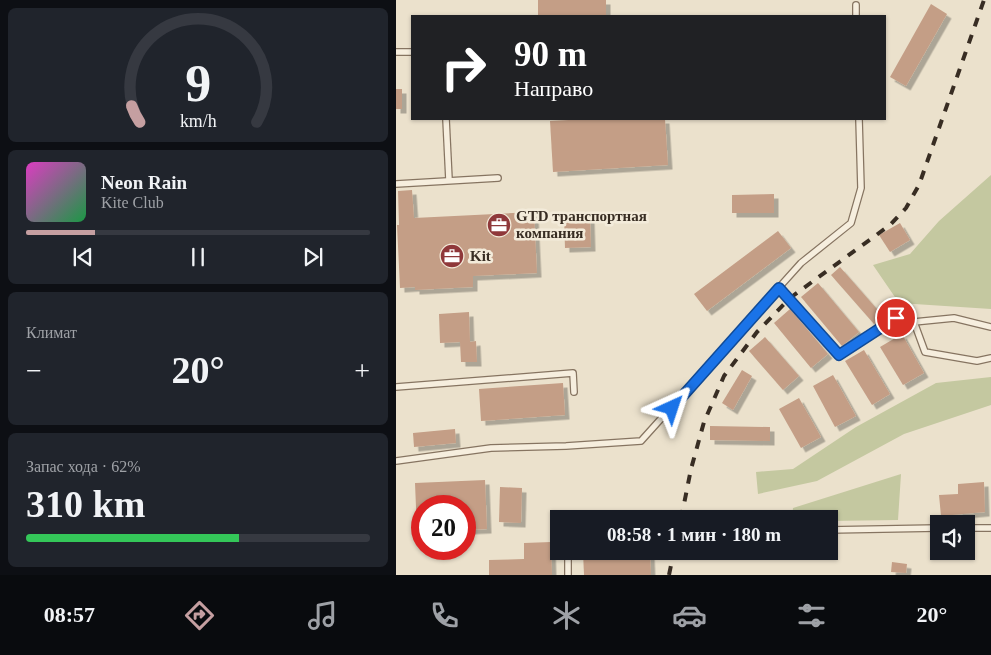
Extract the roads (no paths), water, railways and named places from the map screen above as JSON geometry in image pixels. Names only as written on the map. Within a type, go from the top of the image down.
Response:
[{"type":"lane","points":[[856,5],[856,15]]},
{"type":"lane","points":[[396,52],[411,52]]},
{"type":"lane","points":[[446,120],[449,180]]},
{"type":"lane","points":[[396,461],[491,448],[641,441],[801,262],[851,223],[860,188],[859,120]]},
{"type":"lane","points":[[396,184],[498,178]]},
{"type":"lane","points":[[779,288],[839,355],[896,318],[914,322],[954,318],[991,327]]},
{"type":"lane","points":[[914,322],[925,352],[977,361],[991,358]]},
{"type":"lane","points":[[396,387],[573,373],[574,392]]},
{"type":"lane","points":[[838,530],[930,528]]},
{"type":"lane","points":[[975,528],[991,528]]},
{"type":"lane","points":[[568,560],[568,575]]},
{"type":"railway","points":[[683,510],[691,469],[704,422],[724,376],[757,332],[790,298],[890,225],[906,208],[919,185],[984,0]]},
{"type":"railway","points":[[669,575],[672,560]]},
{"type":"place","name":"GTD транспортная компания","points":[[499,225]]},
{"type":"place","name":"Kit","points":[[452,256]]}]
